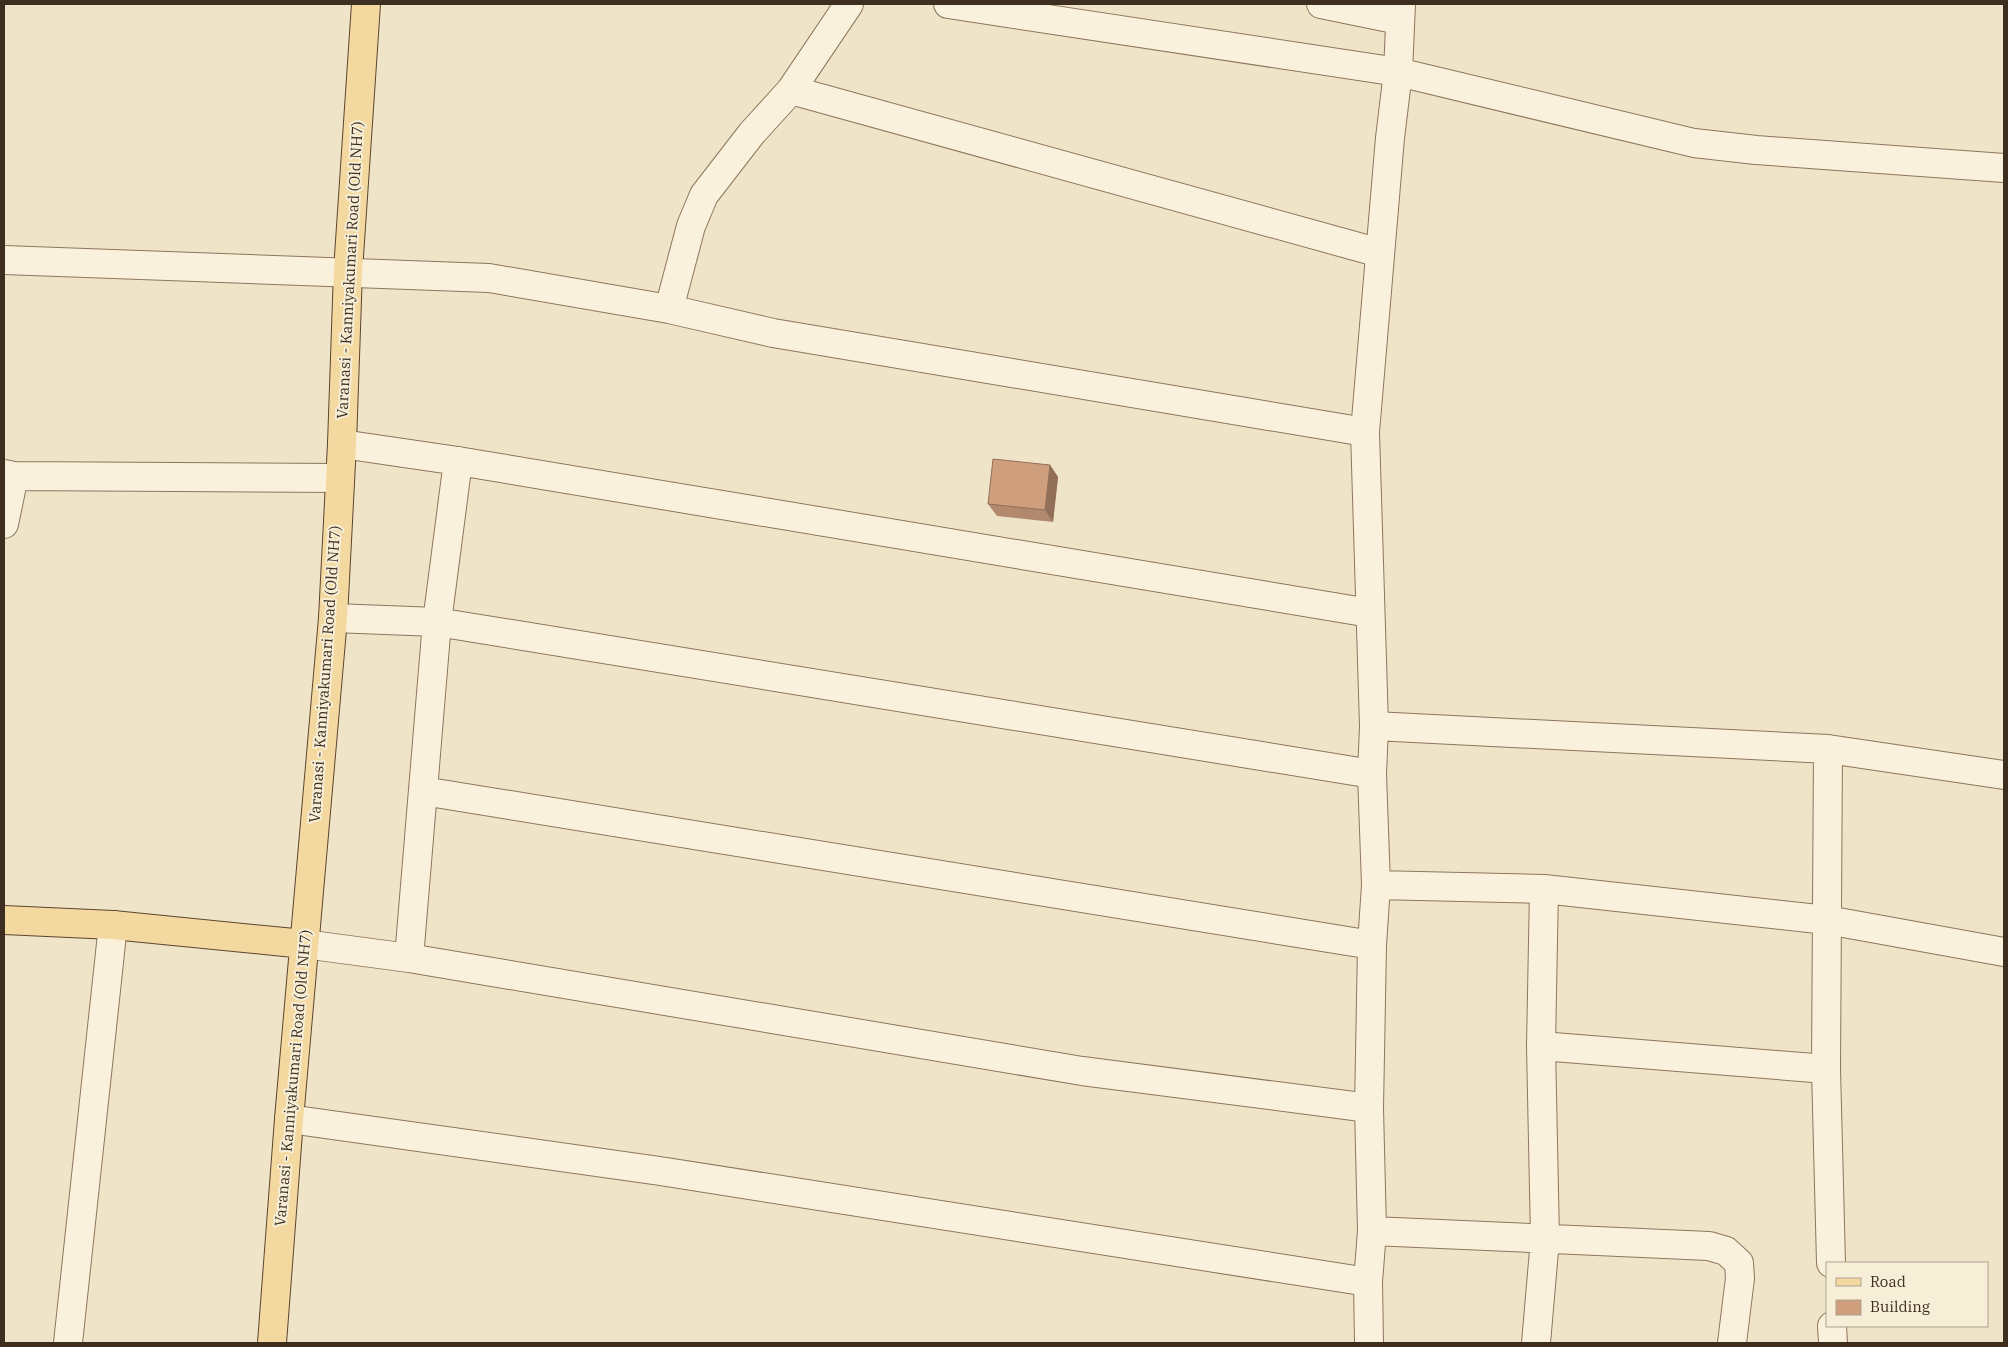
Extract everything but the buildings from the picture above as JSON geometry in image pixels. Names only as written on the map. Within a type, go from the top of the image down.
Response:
[{"type":"main road","name":"Varanasi - Kanniyakumari Road (Old NH7)","points":[[272,1343],[289,1119],[333,618],[348,271],[366,4]]},
{"type":"main road","points":[[4,920],[113,925],[304,944]]},
{"type":"street","points":[[669,308],[690,226],[704,195],[752,133],[791,90],[849,4]]},
{"type":"street","points":[[948,4],[1398,72],[1694,143],[1756,150],[2004,168]]},
{"type":"street","points":[[1321,4],[1400,12],[1398,72],[1390,138],[1365,432],[1374,726],[1372,774],[1376,885],[1372,945],[1369,1108],[1372,1231],[1368,1282],[1369,1343]]},
{"type":"street","points":[[791,90],[1380,253]]},
{"type":"street","points":[[4,260],[348,271],[489,278],[669,308],[773,333],[1365,432]]},
{"type":"street","points":[[342,444],[458,461],[1370,613]]},
{"type":"street","points":[[409,958],[437,622],[458,461]]},
{"type":"street","points":[[4,524],[9,475],[339,478]]},
{"type":"street","points":[[333,618],[437,622],[1372,774]]},
{"type":"street","points":[[1374,726],[1828,749],[2004,775]]},
{"type":"street","points":[[1828,749],[1826,1069],[1831,1262]]},
{"type":"street","points":[[423,791],[1372,945]]},
{"type":"street","points":[[1376,885],[1544,889],[1827,920],[2004,952]]},
{"type":"street","points":[[1536,1343],[1545,1240],[1542,1046],[1544,889]]},
{"type":"street","points":[[68,1343],[113,925]]},
{"type":"street","points":[[304,944],[409,958],[1082,1071],[1369,1108]]},
{"type":"street","points":[[1542,1046],[1826,1069]]},
{"type":"street","points":[[289,1119],[660,1171],[1368,1282]]},
{"type":"street","points":[[1372,1231],[1709,1246],[1726,1251],[1739,1263],[1740,1278],[1732,1343]]},
{"type":"street","points":[[1832,1327],[1832,1343]]}]
